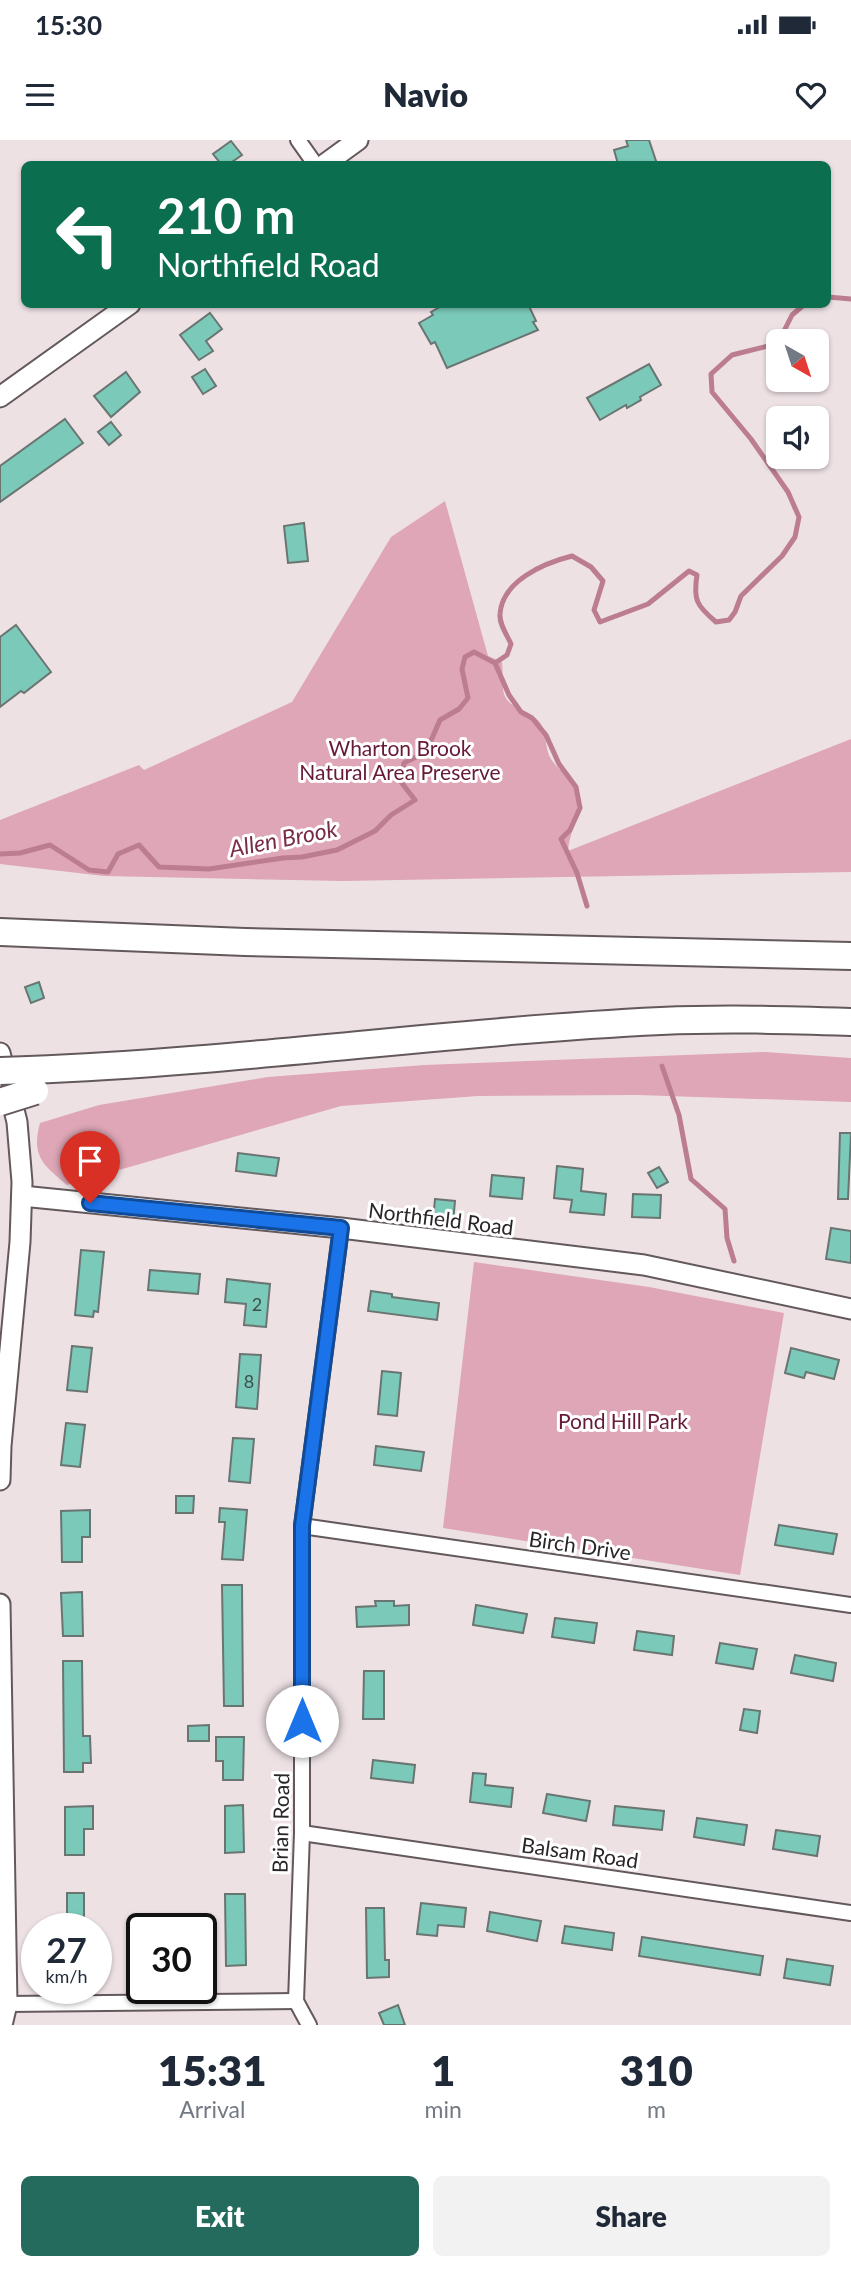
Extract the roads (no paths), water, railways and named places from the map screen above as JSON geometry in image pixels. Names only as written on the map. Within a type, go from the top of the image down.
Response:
[{"type":"highway","points":[[4,931],[245,942],[851,956]]},
{"type":"highway","points":[[0,1071],[32,1080],[145,1064],[625,1023],[709,1020],[851,1022]]},
{"type":"highway","points":[[0,1102],[32,1080]]},
{"type":"main road","points":[[329,161],[358,140]]},
{"type":"main road","points":[[0,397],[124,308]]},
{"type":"main road","points":[[0,1053],[17,1122],[22,1168],[20,1242],[0,1480]]},
{"type":"main road","name":"Northfield Road","points":[[22,1196],[341,1228],[644,1265],[851,1309]]},
{"type":"main road","points":[[0,1604],[6,2004],[2,2025]]},
{"type":"street","points":[[298,140],[313,161]]},
{"type":"street","name":"Brian Road","points":[[296,2001],[302,1833],[302,1526],[341,1228]]},
{"type":"street","name":"Birch Drive","points":[[302,1526],[851,1605]]},
{"type":"street","name":"Balsam Road","points":[[302,1833],[851,1913]]},
{"type":"street","points":[[6,2004],[296,2001],[309,2025]]},
{"type":"waterway","name":"Allen Brook","points":[[831,297],[851,299]]},
{"type":"waterway","name":"Allen Brook","points":[[0,854],[20,853],[50,845],[89,870],[108,872],[118,854],[139,845],[159,867],[209,869],[337,850],[375,831],[391,815],[415,800],[401,782],[404,763],[426,752],[440,720],[459,709],[468,698],[462,669],[465,657],[474,652],[495,663],[507,655],[511,644],[502,626],[500,614],[508,592],[526,575],[561,559],[572,556],[591,567],[603,581],[594,610],[600,622],[648,604],[689,571],[697,575],[696,597],[704,611],[716,622],[729,620],[741,596],[782,556],[795,537],[799,517],[788,492],[751,439],[712,392],[711,374],[732,355],[768,346],[780,339],[792,315],[800,308]]},
{"type":"waterway","points":[[495,663],[509,695],[521,712],[532,718],[546,735],[559,764],[576,787],[580,808],[570,830],[561,839],[577,873],[587,906]]},
{"type":"waterway","points":[[662,1066],[679,1115],[691,1179],[725,1209],[727,1238],[734,1261]]},
{"type":"park label","name":"Wharton Brook Natural Area Preserve","points":[[400,759]]},
{"type":"park label","name":"Pond Hill Park","points":[[623,1420]]}]
